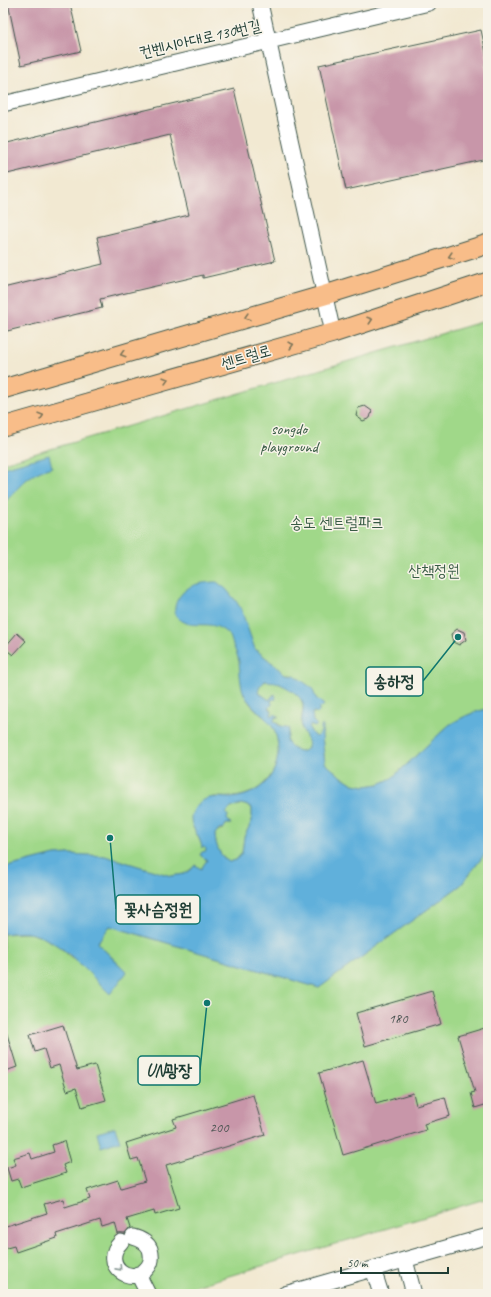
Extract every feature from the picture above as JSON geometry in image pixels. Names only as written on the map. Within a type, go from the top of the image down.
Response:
[{"type":"main road","points":[[3,389],[325,295],[488,244]]},
{"type":"main road","name":"센트럴로","points":[[3,427],[333,333],[488,282]]},
{"type":"street","points":[[260,3],[333,333]]},
{"type":"street","name":"컨벤시아대로130번길","points":[[3,104],[429,3]]},
{"type":"street","points":[[285,1294],[488,1236]]},
{"type":"street","points":[[127,1240],[144,1241],[151,1252],[150,1265],[146,1270],[138,1274],[127,1275],[118,1269],[115,1264],[114,1252],[116,1246],[127,1240]]},
{"type":"street","points":[[405,1260],[414,1294]]},
{"type":"street","points":[[373,1269],[381,1294]]},
{"type":"street","points":[[138,1274],[140,1294]]},
{"type":"street","points":[[138,1274],[148,1294]]},
{"type":"green space","name":"송도 센트럴파크","points":[[488,320],[488,709],[463,717],[449,725],[392,778],[379,784],[365,786],[353,784],[325,763],[322,736],[323,728],[321,733],[316,737],[309,728],[310,725],[315,727],[316,724],[313,721],[312,713],[319,712],[318,708],[324,705],[316,698],[313,691],[292,674],[286,674],[255,649],[244,694],[257,712],[268,721],[274,729],[278,747],[276,765],[273,772],[264,784],[251,792],[237,796],[214,797],[203,801],[197,806],[193,812],[191,820],[202,847],[206,849],[206,851],[202,852],[200,855],[207,860],[201,869],[195,865],[184,874],[171,876],[105,856],[69,854],[55,855],[3,868],[3,463]]},
{"type":"green space","points":[[267,681],[278,683],[289,688],[299,696],[302,701],[303,706],[301,725],[309,742],[308,748],[305,751],[292,748],[287,741],[289,730],[285,726],[283,727],[274,721],[275,717],[279,717],[271,715],[272,710],[269,708],[272,704],[271,700],[273,699],[274,694],[269,700],[259,693],[258,690],[262,683]]},
{"type":"green space","points":[[241,804],[252,808],[252,821],[244,837],[242,853],[236,860],[229,862],[223,857],[219,850],[215,834],[217,831],[223,829],[226,824],[231,824],[227,819],[228,816],[226,813],[231,808]]},
{"type":"green space","points":[[488,850],[488,1198],[169,1294],[3,1294],[3,934],[29,933],[42,937],[57,945],[74,960],[127,972],[97,943],[110,926],[319,988],[461,885]]},
{"type":"water","points":[[49,455],[52,467],[36,473],[24,481],[3,504],[3,468]]},
{"type":"water","points":[[210,582],[217,582],[226,589],[236,601],[241,609],[255,649],[286,674],[294,675],[312,688],[316,698],[324,705],[319,708],[318,713],[312,713],[313,721],[317,725],[315,727],[310,725],[309,728],[316,737],[321,732],[322,725],[325,763],[353,784],[365,786],[379,784],[392,778],[449,725],[463,717],[488,709],[488,850],[461,885],[319,988],[110,926],[97,943],[127,972],[110,994],[73,958],[51,942],[40,936],[28,933],[3,934],[3,868],[55,855],[69,854],[105,856],[171,876],[184,874],[191,870],[195,865],[201,869],[207,860],[200,855],[202,852],[206,851],[206,849],[204,847],[202,848],[191,821],[192,814],[197,806],[209,798],[231,798],[243,796],[263,785],[270,777],[278,756],[278,744],[275,732],[269,722],[251,704],[244,694],[241,683],[239,660],[230,636],[218,627],[192,624],[182,621],[175,614],[177,600],[183,592],[190,587]],"holes":[[[265,681],[275,682],[293,691],[301,700],[303,704],[301,723],[308,743],[305,751],[292,748],[287,741],[289,728],[278,725],[274,721],[275,717],[279,717],[275,714],[273,716],[271,715],[272,711],[269,708],[272,704],[271,700],[276,699],[275,694],[269,700],[258,692],[260,686]],[[241,804],[252,808],[252,821],[244,837],[242,853],[236,860],[229,862],[223,857],[219,850],[215,834],[219,829],[224,828],[226,824],[231,824],[227,819],[228,816],[226,813],[231,808]]]},
{"type":"water","points":[[115,1127],[120,1141],[101,1147],[97,1132]]},
{"type":"building","points":[[8,3],[70,3],[81,51],[21,65]]},
{"type":"building","points":[[481,30],[488,62],[488,64],[485,64],[488,77],[488,159],[346,190],[319,65]]},
{"type":"building","points":[[234,89],[275,261],[203,278],[203,275],[100,299],[102,308],[3,332],[3,288],[103,264],[97,237],[189,215],[170,135],[3,175],[3,144]]},
{"type":"building","points":[[365,406],[372,411],[370,418],[363,421],[356,416],[358,408]]},
{"type":"building","points":[[457,629],[464,632],[466,640],[459,645],[453,642],[451,634]]},
{"type":"building","points":[[17,633],[26,641],[13,655],[4,648]]},
{"type":"building","points":[[432,991],[441,1024],[365,1046],[356,1013]]},
{"type":"building","points":[[63,1025],[77,1070],[95,1065],[106,1100],[82,1107],[76,1088],[67,1091],[59,1065],[50,1068],[44,1049],[35,1052],[30,1035]]},
{"type":"building","points":[[488,1027],[488,1104],[475,1108],[471,1093],[475,1092],[458,1036]]},
{"type":"building","points":[[3,1031],[6,1031],[17,1067],[3,1072]]},
{"type":"building","points":[[363,1060],[376,1104],[413,1093],[416,1105],[445,1097],[450,1116],[424,1124],[426,1130],[343,1155],[319,1073]]},
{"type":"building","points":[[253,1095],[265,1135],[166,1165],[179,1208],[155,1215],[154,1211],[127,1219],[130,1228],[125,1234],[118,1234],[115,1223],[102,1227],[100,1220],[56,1234],[57,1238],[16,1252],[14,1246],[3,1249],[3,1227],[47,1213],[44,1204],[63,1199],[65,1207],[90,1199],[87,1190],[118,1180],[121,1188],[145,1181],[138,1158],[131,1160],[126,1143],[176,1127],[173,1119]]},
{"type":"building","points":[[64,1141],[70,1162],[63,1165],[66,1173],[21,1187],[18,1179],[11,1181],[7,1168],[16,1165],[13,1158],[30,1153],[32,1159],[54,1152],[52,1145]]},
{"type":"place","name":"송하정","points":[[458,637]]},
{"type":"place","name":"꽃사슴정원","points":[[110,838]]},
{"type":"place","name":"UN광장","points":[[207,1003]]},
{"type":"park label","name":"songdo playground","points":[[289,438]]},
{"type":"park label","name":"산책정원","points":[[434,571]]}]
